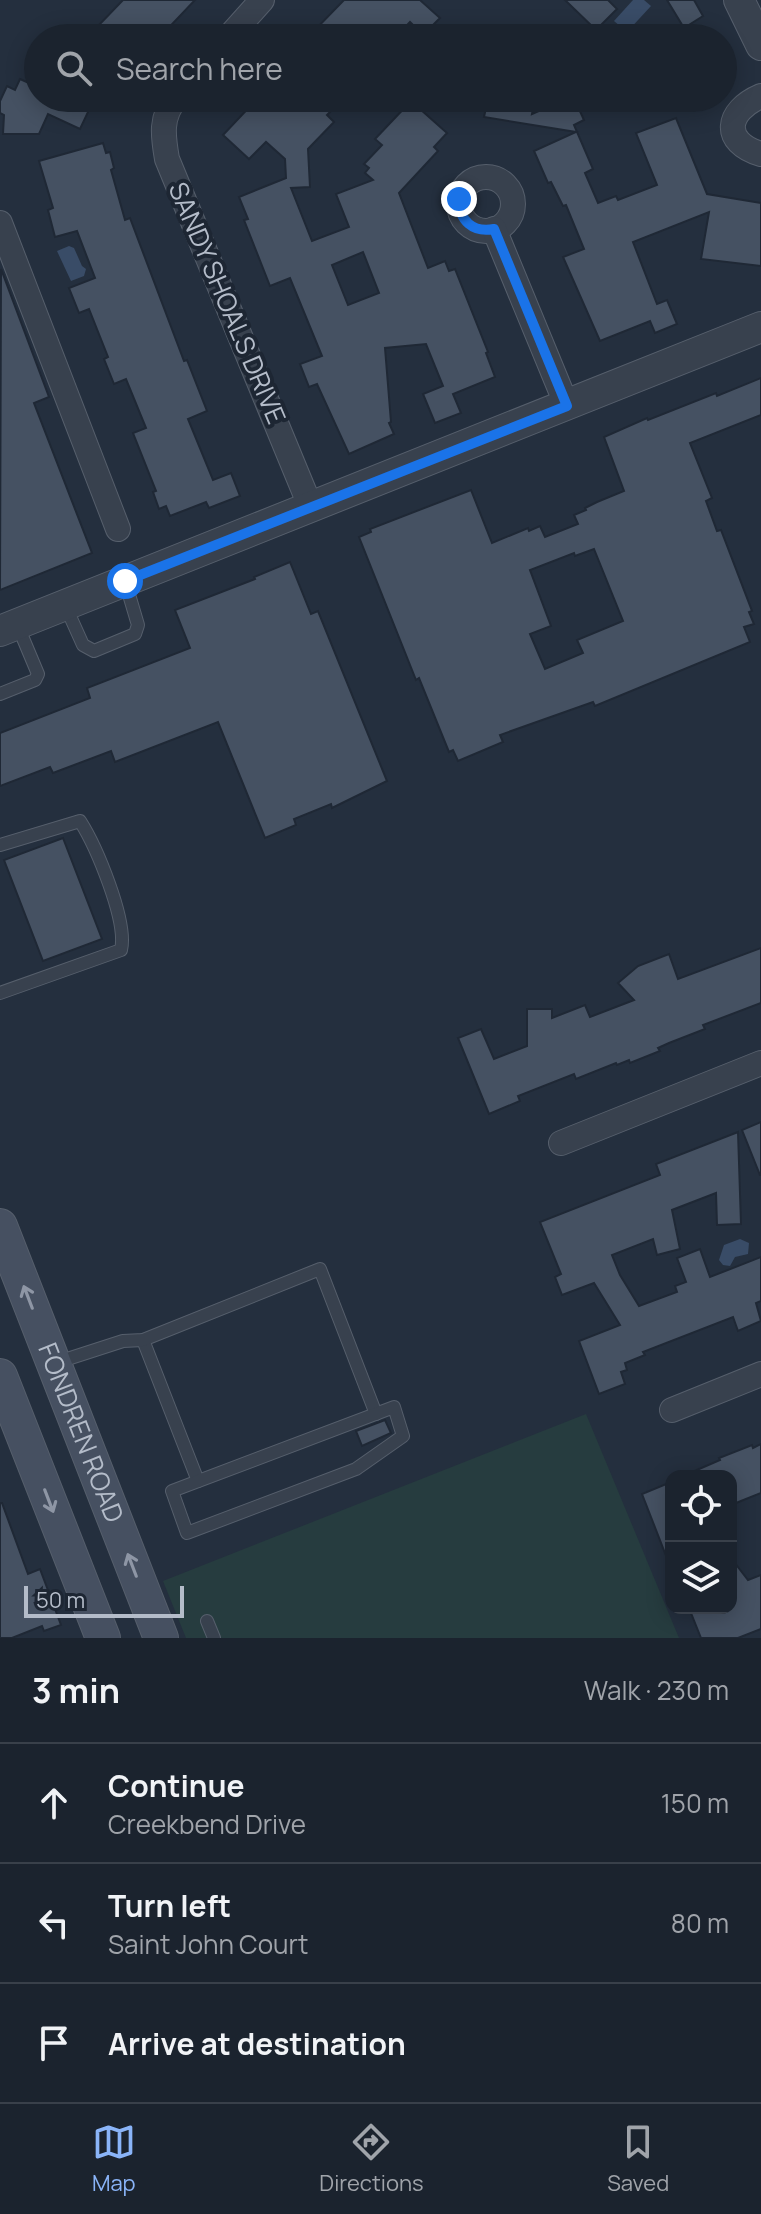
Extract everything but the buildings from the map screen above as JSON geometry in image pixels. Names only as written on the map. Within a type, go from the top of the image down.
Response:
[{"type":"main road","name":"FONDREN ROAD","points":[[0,1226],[161,1638]]},
{"type":"main road","name":"FONDREN ROAD","points":[[0,1376],[103,1638]]},
{"type":"main road","points":[[27,1445],[78,1426]]},
{"type":"street","points":[[739,0],[761,45]]},
{"type":"street","points":[[241,24],[257,6]]},
{"type":"street","points":[[737,111],[761,96]]},
{"type":"street","name":"SANDY SHOALS DRIVE","points":[[167,112],[162,130],[167,159],[311,508]]},
{"type":"street","points":[[736,112],[731,126],[736,138],[747,150],[761,154]]},
{"type":"street","points":[[494,229],[567,406]]},
{"type":"street","points":[[3,236],[118,529]]},
{"type":"street","points":[[8,627],[761,327]]},
{"type":"street","points":[[561,1143],[761,1063]]},
{"type":"street","points":[[672,1410],[761,1374]]},
{"type":"lane","points":[[65,605],[83,645],[94,651],[135,634],[138,625],[125,581]]},
{"type":"lane","points":[[0,694],[35,680],[38,674],[8,627]]},
{"type":"lane","points":[[0,845],[80,821],[96,852],[123,933],[121,950],[0,993]]},
{"type":"lane","points":[[53,1363],[123,1341],[143,1340],[320,1269],[376,1414]]},
{"type":"lane","points":[[143,1340],[198,1481]]},
{"type":"lane","points":[[394,1407],[403,1436],[356,1469],[187,1533],[172,1491],[376,1414],[394,1407]]},
{"type":"lane","points":[[207,1621],[214,1638]]},
{"type":"green space","points":[[586,1414],[665,1604],[665,1614],[669,1614],[679,1638],[186,1638],[163,1581]]},
{"type":"water","points":[[633,0],[644,0],[651,6],[634,24],[618,24],[614,21]]},
{"type":"water","points":[[69,246],[74,248],[86,269],[84,276],[71,281],[57,251]]},
{"type":"water","points":[[740,1239],[749,1243],[748,1254],[735,1257],[730,1266],[723,1265],[719,1260],[724,1245]]},
{"type":"route","points":[[125,581],[567,406],[494,229],[485,231],[468,224],[462,217],[459,199]]}]
